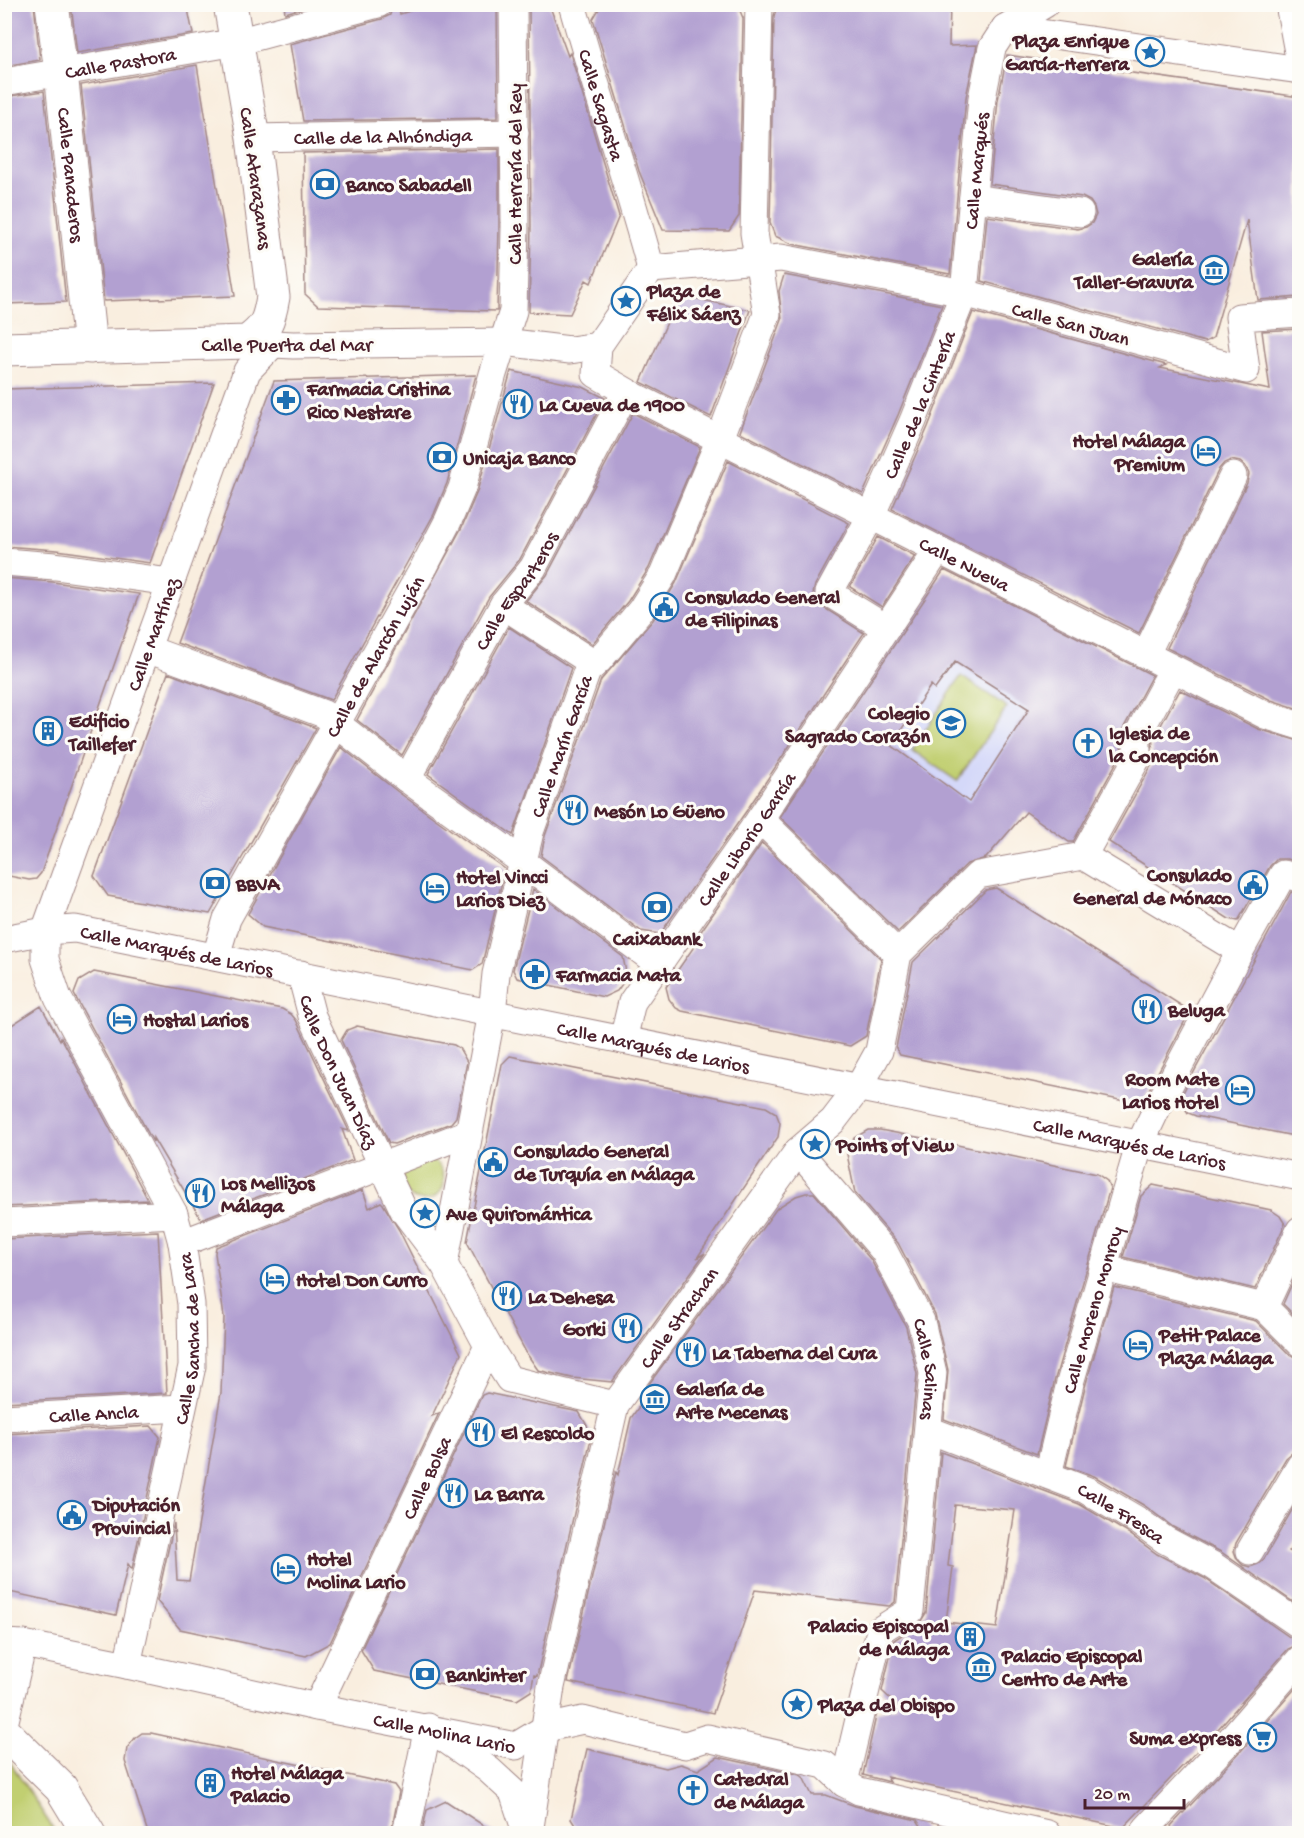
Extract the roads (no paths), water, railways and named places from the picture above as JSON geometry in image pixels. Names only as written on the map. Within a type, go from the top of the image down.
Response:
[{"type":"street","name":"Calle Panaderos","points":[[52,4],[90,347]]},
{"type":"street","name":"Calle Atarazanas","points":[[230,4],[253,138],[273,297],[269,319],[261,333],[256,353]]},
{"type":"street","name":"Calle Pastora","points":[[4,82],[237,42],[378,4]]},
{"type":"street","name":"Calle Herrería del Rey","points":[[504,342],[513,304],[515,133],[513,4]]},
{"type":"street","name":"Calle Sagasta","points":[[572,4],[594,81],[634,203],[651,269]]},
{"type":"street","points":[[759,4],[754,233],[769,259]]},
{"type":"street","points":[[999,38],[1045,4]]},
{"type":"street","points":[[1289,4],[1299,63]]},
{"type":"street","points":[[999,38],[1299,70]]},
{"type":"street","name":"Calle Marqués","points":[[964,293],[982,98],[999,38]]},
{"type":"street","name":"Calle de la Alhóndiga","points":[[253,138],[515,133]]},
{"type":"street","points":[[973,198],[1080,213]]},
{"type":"street","name":"Calle San Juan","points":[[651,269],[769,259],[964,293],[1246,370],[1239,317],[1299,314]]},
{"type":"street","name":"Calle Marín García","points":[[492,1013],[496,974],[530,832],[587,670],[641,610],[657,587],[720,439],[767,314],[769,259]]},
{"type":"street","points":[[598,346],[651,269]]},
{"type":"street","name":"Calle de la Cintería","points":[[886,628],[829,593],[871,516],[913,422],[964,293]]},
{"type":"street","name":"Calle Puerta del Mar","points":[[4,349],[90,347],[256,353],[504,342],[570,350],[598,346]]},
{"type":"street","name":"Calle de Alarcón Luján","points":[[216,956],[227,919],[448,521],[462,488],[504,342]]},
{"type":"street","name":"Calle Nueva","points":[[598,346],[596,374],[627,396],[720,439],[1264,715],[1299,726]]},
{"type":"street","name":"Calle Martínez","points":[[45,931],[170,582],[256,353]]},
{"type":"street","name":"Calle Esparteros","points":[[407,779],[503,605],[533,568],[627,396]]},
{"type":"street","points":[[1146,654],[1233,476]]},
{"type":"street","name":"Calle Liborio García","points":[[623,1040],[632,1002],[760,819],[938,550]]},
{"type":"street","points":[[4,562],[170,582]]},
{"type":"street","points":[[503,605],[593,665]]},
{"type":"street","points":[[147,649],[324,714],[337,722],[407,779],[523,862],[660,965]]},
{"type":"street","points":[[1083,856],[1137,758],[1137,736],[1173,669]]},
{"type":"street","points":[[760,819],[898,954],[978,875],[1083,856],[1240,951]]},
{"type":"street","name":"Calle Moreno Monroy","points":[[1048,1475],[1070,1383],[1139,1146],[1258,916],[1283,874],[1299,878]]},
{"type":"street","name":"Calle Marqués de Larios","points":[[4,939],[45,931],[75,929],[1299,1177]]},
{"type":"street","name":"Calle Sancha de Lara","points":[[45,931],[45,959],[58,998],[174,1214],[182,1243],[191,1304],[192,1366],[127,1665]]},
{"type":"street","name":"Calle Strachan","points":[[528,1833],[551,1687],[615,1405],[798,1151],[832,1121],[859,1087],[879,1052],[898,954]]},
{"type":"street","name":"Calle Don Juan Díaz","points":[[301,974],[312,1016],[383,1167]]},
{"type":"street","points":[[444,1264],[492,1013]]},
{"type":"street","points":[[182,1243],[468,1133]]},
{"type":"street","name":"Calle Salinas","points":[[798,1151],[884,1251],[921,1321],[933,1372],[910,1611],[880,1630],[844,1783]]},
{"type":"street","points":[[383,1167],[404,1211],[444,1264],[488,1346],[509,1379],[615,1405]]},
{"type":"street","points":[[4,1223],[174,1214]]},
{"type":"street","points":[[1264,1307],[1299,1230]]},
{"type":"street","points":[[1103,1268],[1264,1307],[1299,1344]]},
{"type":"street","name":"Calle Bolsa","points":[[317,1707],[488,1346]]},
{"type":"street","name":"Calle Ancla","points":[[4,1418],[182,1408]]},
{"type":"street","name":"Calle Fresca","points":[[929,1430],[1086,1490],[1165,1540],[1212,1565],[1299,1625]]},
{"type":"street","points":[[1250,1551],[1299,1466]]},
{"type":"street","points":[[4,1725],[14,1644]]},
{"type":"street","name":"Calle Molina Lario","points":[[14,1644],[127,1665],[317,1707],[516,1746],[546,1728],[583,1720],[685,1746],[707,1738],[765,1759],[825,1765],[844,1783],[859,1791],[1047,1833]]},
{"type":"street","points":[[1145,1833],[1146,1829],[1230,1740],[1299,1659]]},
{"type":"street","points":[[406,1833],[428,1728],[489,1770],[513,1792],[528,1833]]},
{"type":"street","points":[[4,1732],[61,1788],[89,1833]]},
{"type":"place","name":"Plaza Enrique García-Herrera","points":[[1150,52]]},
{"type":"place","name":"Banco Sabadell","points":[[325,184]]},
{"type":"place","name":"Galería Taller-Gravura","points":[[1214,270]]},
{"type":"place","name":"Plaza de Félix Sáenz","points":[[626,301]]},
{"type":"place","name":"Farmacia Cristina Rico Nestare","points":[[286,400]]},
{"type":"place","name":"La Cueva de 1900","points":[[518,404]]},
{"type":"place","name":"Hotel Málaga Premium","points":[[1206,451]]},
{"type":"place","name":"Unicaja Banco","points":[[442,457]]},
{"type":"place","name":"Consulado General de Filipinas","points":[[664,607]]},
{"type":"place","name":"Colegio Sagrado Corazón","points":[[951,723]]},
{"type":"place","name":"Edificio Taillefer","points":[[48,731]]},
{"type":"place","name":"Iglesia de la Concepción","points":[[1088,743]]},
{"type":"place","name":"Mesón Lo Güeno","points":[[573,810]]},
{"type":"place","name":"BBVA","points":[[215,883]]},
{"type":"place","name":"Consulado General de Mónaco","points":[[1253,885]]},
{"type":"place","name":"Hotel Vincci Larios Diez","points":[[435,888]]},
{"type":"place","name":"Caixabank","points":[[657,907]]},
{"type":"place","name":"Farmacia Mata","points":[[535,974]]},
{"type":"place","name":"Beluga","points":[[1147,1009]]},
{"type":"place","name":"Hostal Larios","points":[[122,1019]]},
{"type":"place","name":"Room Mate Larios Hotel","points":[[1240,1090]]},
{"type":"place","name":"Points of View","points":[[815,1144]]},
{"type":"place","name":"Consulado General de Turquía en Málaga","points":[[493,1162]]},
{"type":"place","name":"Los Mellizos Málaga","points":[[200,1193]]},
{"type":"place","name":"Ave Quiromántica","points":[[425,1213]]},
{"type":"place","name":"Hotel Don Curro","points":[[275,1279]]},
{"type":"place","name":"La Dehesa","points":[[507,1296]]},
{"type":"place","name":"Gorki","points":[[627,1328]]},
{"type":"place","name":"Petit Palace Plaza Málaga","points":[[1138,1345]]},
{"type":"place","name":"La Taberna del Cura","points":[[691,1352]]},
{"type":"place","name":"Galería de Arte Mecenas","points":[[655,1399]]},
{"type":"place","name":"El Rescoldo","points":[[480,1432]]},
{"type":"place","name":"La Barra","points":[[453,1493]]},
{"type":"place","name":"Diputación Provincial","points":[[72,1515]]},
{"type":"place","name":"Hotel Molina Lario","points":[[286,1569]]},
{"type":"place","name":"Palacio Episcopal de Málaga","points":[[970,1637]]},
{"type":"place","name":"Palacio Episcopal Centro de Arte","points":[[981,1667]]},
{"type":"place","name":"Bankinter","points":[[425,1674]]},
{"type":"place","name":"Plaza del Obispo","points":[[797,1704]]},
{"type":"place","name":"Suma express","points":[[1262,1737]]},
{"type":"place","name":"Hotel Málaga Palacio","points":[[210,1783]]},
{"type":"place","name":"Catedral de Málaga","points":[[693,1790]]}]
